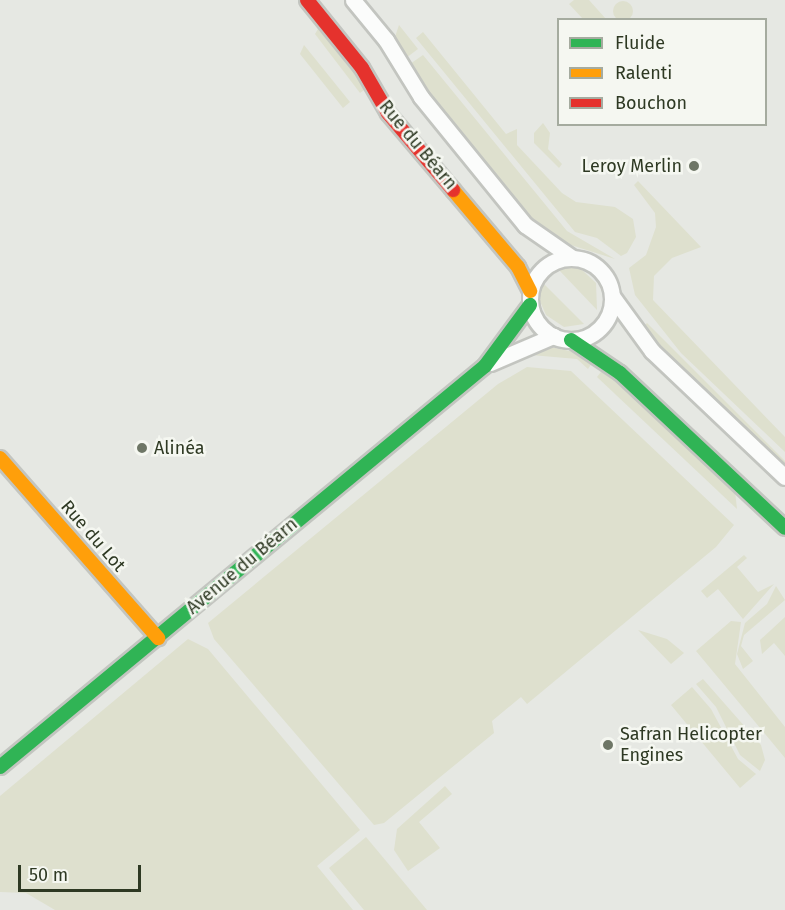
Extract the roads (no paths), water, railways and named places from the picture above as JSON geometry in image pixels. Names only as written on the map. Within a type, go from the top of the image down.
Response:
[{"type":"street","name":"Rue du Béarn","points":[[307,0],[362,68],[388,113],[518,267],[530,298]]},
{"type":"street","name":"Rue du Béarn","points":[[353,0],[386,40],[426,103],[525,225],[571,257]]},
{"type":"street","points":[[785,477],[652,351],[612,296],[601,270],[571,257],[543,267],[530,298],[537,323],[553,336],[571,340],[620,373],[785,528]]},
{"type":"street","points":[[571,340],[601,327],[611,310],[612,296]]},
{"type":"street","name":"Avenue du Béarn","points":[[485,366],[530,298]]},
{"type":"street","name":"Avenue du Béarn","points":[[0,767],[485,366],[553,336]]},
{"type":"street","name":"Rue du Lot","points":[[0,458],[158,638]]},
{"type":"place","name":"Leroy Merlin","points":[[694,166]]},
{"type":"place","name":"Alinéa","points":[[142,448]]},
{"type":"place","name":"Safran Helicopter Engines","points":[[608,745]]}]
